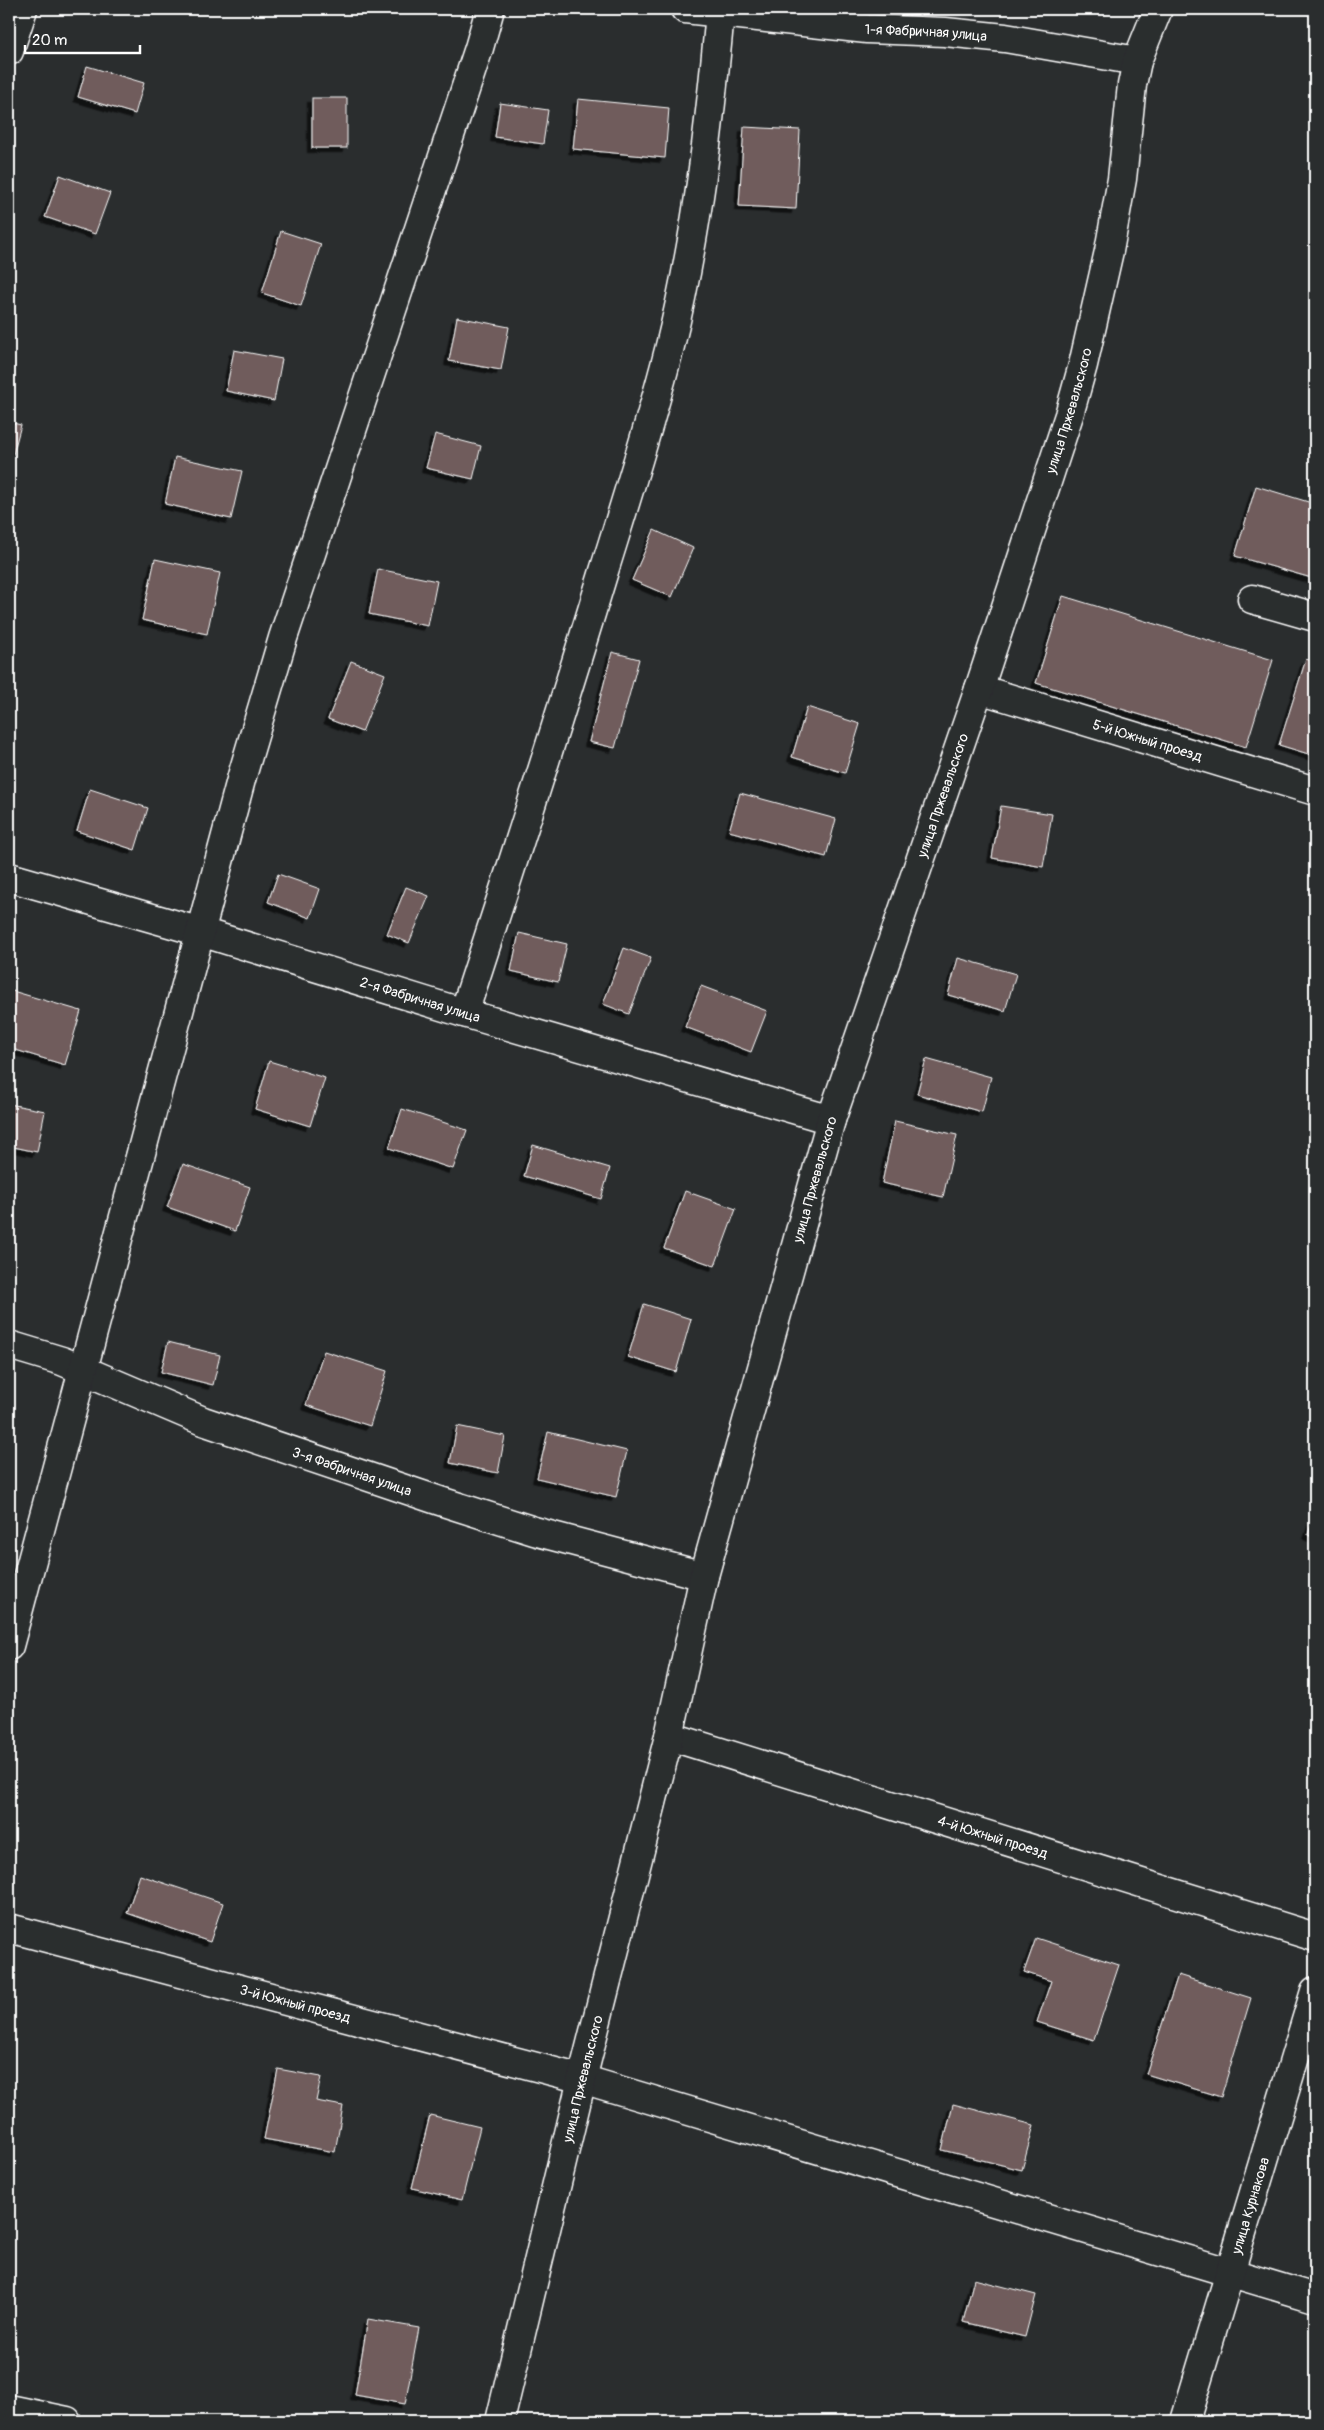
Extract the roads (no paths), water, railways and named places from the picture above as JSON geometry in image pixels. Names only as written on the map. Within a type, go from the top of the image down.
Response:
[{"type":"street","points":[[9,51],[22,9]]},
{"type":"street","points":[[9,1646],[242,776],[280,648],[479,48],[490,9]]},
{"type":"street","name":"1-я Фабричная улица","points":[[684,9],[859,28],[945,32],[1005,38],[1137,61]]},
{"type":"street","name":"улица Пржевальского","points":[[500,2421],[582,2080],[669,1736],[704,1576],[831,1120],[1051,473],[1083,365],[1122,179],[1132,85],[1137,61],[1158,9]]},
{"type":"street","points":[[464,1013],[564,704],[651,417],[670,344],[690,249],[707,140],[720,12]]},
{"type":"street","points":[[1252,599],[1315,617]]},
{"type":"street","name":"5-й Южный проезд","points":[[979,688],[1315,792]]},
{"type":"street","name":"2-я Фабричная улица","points":[[9,877],[201,932],[464,1013],[831,1120]]},
{"type":"street","name":"3-я Фабричная улица","points":[[9,1345],[82,1370],[203,1420],[440,1502],[534,1531],[704,1576]]},
{"type":"street","name":"4-й Южный проезд","points":[[669,1736],[1315,1937]]},
{"type":"street","name":"3-й Южный проезд","points":[[9,1928],[582,2080],[1315,2298]]},
{"type":"street","name":"улица Курнакова","points":[[1185,2421],[1315,1991]]},
{"type":"street","points":[[9,2409],[67,2421]]}]
